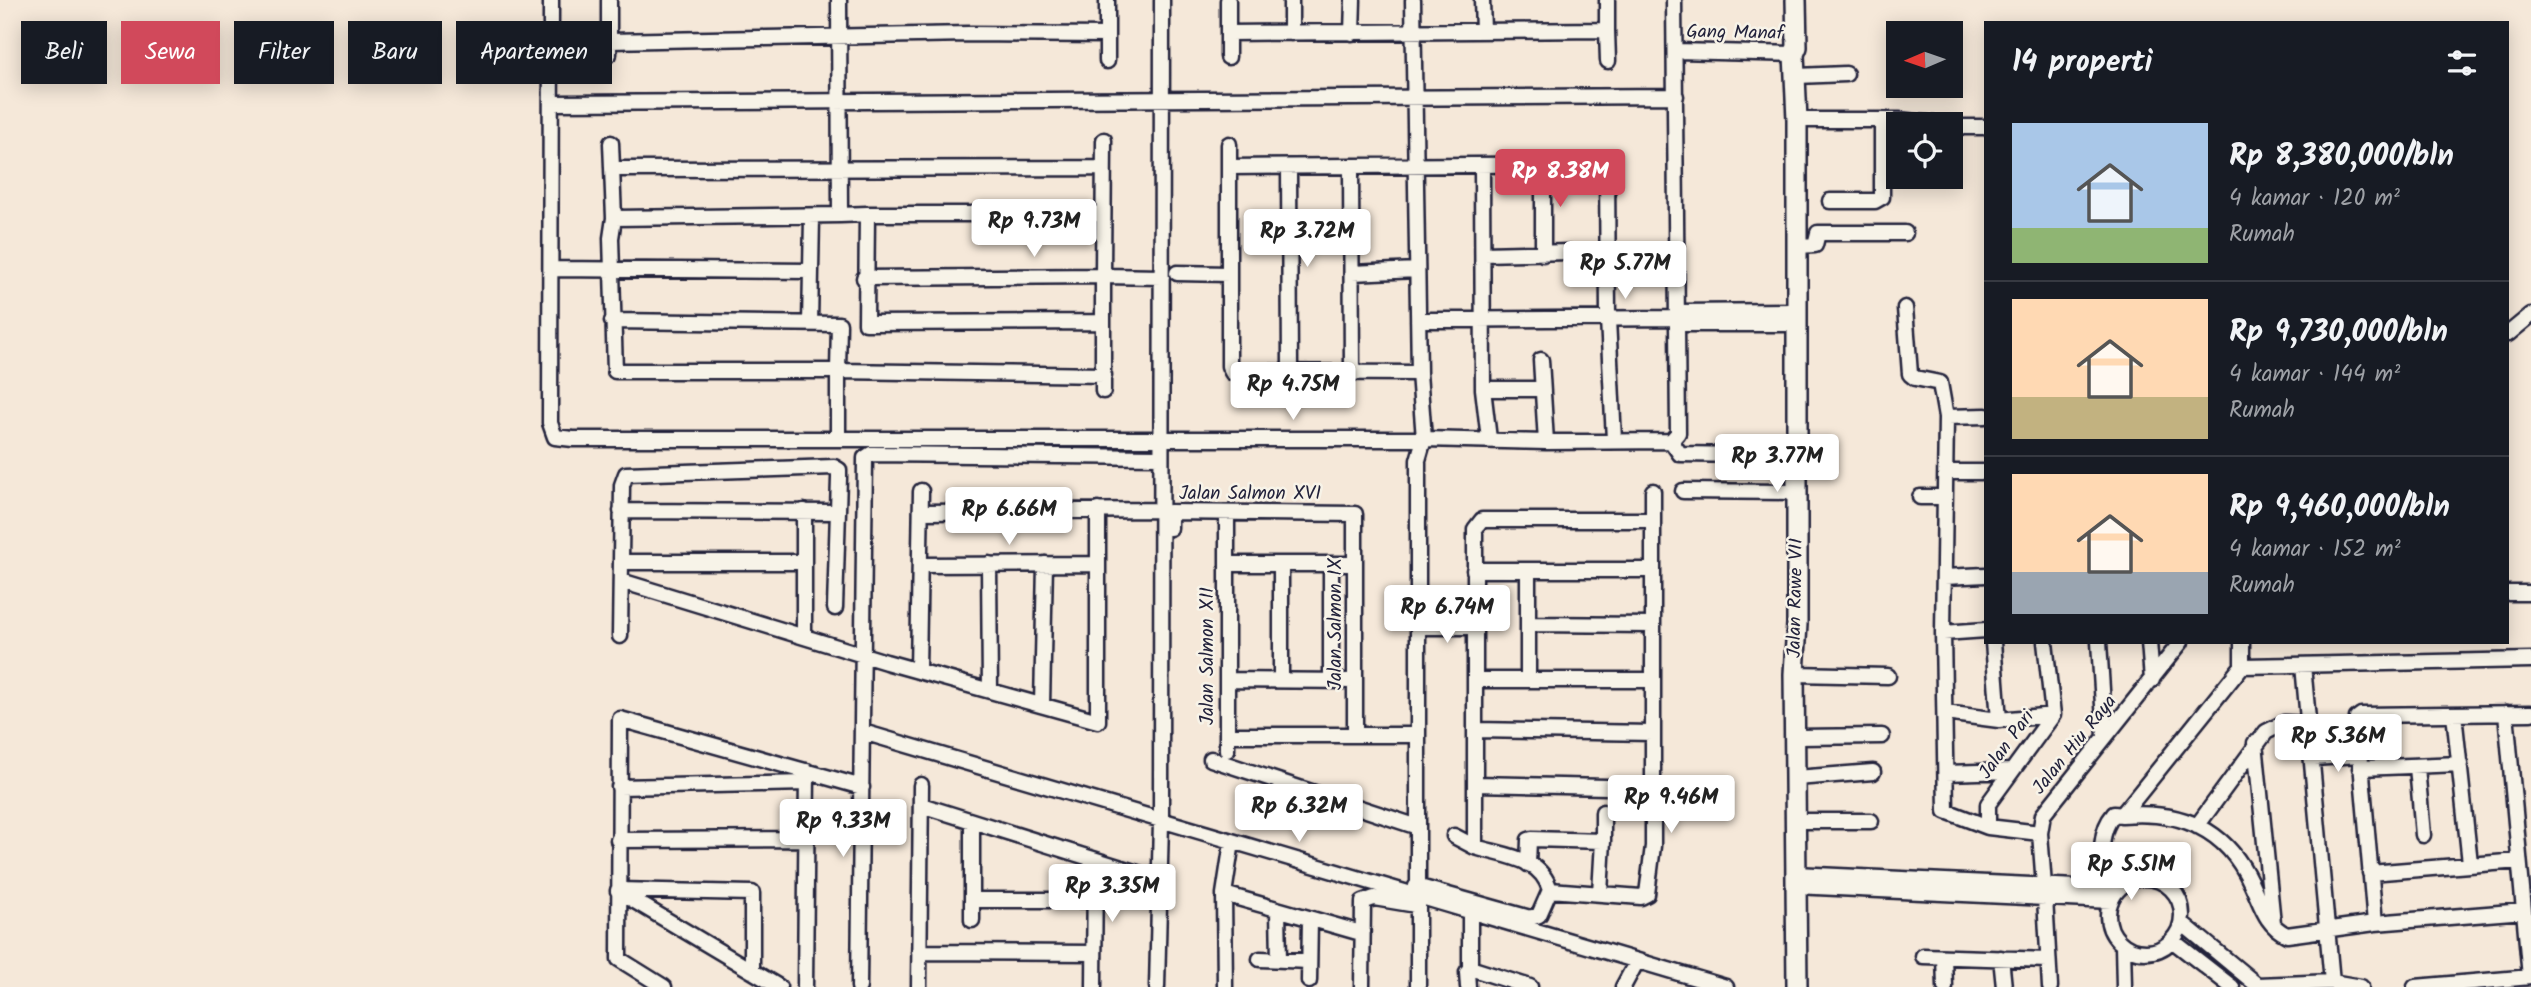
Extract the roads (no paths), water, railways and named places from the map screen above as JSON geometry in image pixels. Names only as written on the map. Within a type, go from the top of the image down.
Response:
[{"type":"main road","name":"Jalan Rawe VII","points":[[1797,0],[1797,47],[1794,54],[1797,76],[1798,246],[1794,674],[1797,737],[1797,987]]},
{"type":"street","points":[[551,0],[550,423],[555,437],[1489,439],[1546,442],[1671,441],[1678,433],[1674,0]]},
{"type":"street","points":[[609,0],[610,47],[838,36],[1107,35]]},
{"type":"street","points":[[839,0],[840,215]]},
{"type":"street","points":[[1107,0],[1107,61]]},
{"type":"street","points":[[1157,987],[1161,822],[1161,573],[1166,511],[1162,277],[1162,0]]},
{"type":"street","points":[[1228,0],[1228,57]]},
{"type":"street","points":[[1291,0],[1291,33]]},
{"type":"street","points":[[1352,33],[1353,0]]},
{"type":"street","points":[[1413,0],[1419,373],[1424,439],[1418,460],[1418,987]]},
{"type":"street","points":[[1482,0],[1483,32]]},
{"type":"street","points":[[1607,0],[1608,61]]},
{"type":"street","points":[[1228,33],[1607,30]]},
{"type":"street","name":"Gang Manaf","points":[[1676,51],[1794,54]]},
{"type":"street","points":[[1797,76],[1846,74]]},
{"type":"street","points":[[552,103],[1676,96]]},
{"type":"street","points":[[1797,120],[1886,120]]},
{"type":"street","points":[[1830,201],[1875,201],[1881,197],[1882,120]]},
{"type":"street","points":[[1963,127],[1984,127]]},
{"type":"street","points":[[1103,391],[1101,214],[1104,140]]},
{"type":"street","points":[[611,143],[614,218],[612,321],[614,368],[618,372],[838,371],[1104,375]]},
{"type":"street","points":[[1228,144],[1230,370],[1236,374],[1290,370],[1419,373]]},
{"type":"street","points":[[1543,164],[1543,254]]},
{"type":"street","points":[[1229,167],[1607,164],[1608,319],[1614,440]]},
{"type":"street","points":[[612,169],[841,166],[1103,168]]},
{"type":"street","points":[[1351,166],[1352,372]]},
{"type":"street","points":[[1482,167],[1483,389],[1489,439]]},
{"type":"street","points":[[1289,168],[1290,370]]},
{"type":"street","points":[[866,323],[864,278],[867,214]]},
{"type":"street","points":[[614,218],[1101,214]]},
{"type":"street","points":[[810,324],[812,217]]},
{"type":"street","points":[[1798,246],[1815,245],[1818,233],[1905,233]]},
{"type":"street","points":[[1483,254],[1570,252]]},
{"type":"street","points":[[551,269],[811,271]]},
{"type":"street","points":[[1352,273],[1417,270]]},
{"type":"street","points":[[1177,273],[1229,274]]},
{"type":"street","points":[[864,278],[1162,277]]},
{"type":"street","points":[[1905,308],[1910,374],[1915,378],[1940,383],[1946,417],[1943,633],[1948,813],[1988,827],[2040,833]]},
{"type":"street","points":[[2509,333],[2531,315]]},
{"type":"street","points":[[1418,320],[1797,317]]},
{"type":"street","points":[[612,321],[810,324],[1103,322]]},
{"type":"street","points":[[838,439],[839,324]]},
{"type":"street","points":[[1541,360],[1546,442]]},
{"type":"street","points":[[1483,389],[1541,389]]},
{"type":"street","points":[[1946,417],[1984,416]]},
{"type":"street","points":[[1165,440],[1161,457],[1166,511]]},
{"type":"street","points":[[1671,441],[1680,454],[1797,456]]},
{"type":"street","points":[[859,987],[867,455],[1161,457]]},
{"type":"street","points":[[620,636],[621,485],[626,474],[834,467],[839,470],[835,608]]},
{"type":"street","points":[[1946,472],[1984,472]]},
{"type":"street","points":[[918,671],[920,491]]},
{"type":"street","points":[[1550,890],[1641,897],[1647,894],[1653,846],[1653,491]]},
{"type":"street","points":[[1684,491],[1797,492]]},
{"type":"street","points":[[1920,497],[1945,497]]},
{"type":"street","points":[[621,581],[918,671],[1098,721],[1098,510]]},
{"type":"street","name":"Jalan Salmon XVI","points":[[921,512],[1098,510],[1355,514]]},
{"type":"street","points":[[803,511],[804,635]]},
{"type":"street","points":[[621,512],[838,512]]},
{"type":"street","name":"Jalan Salmon XII","points":[[1227,513],[1227,735],[1417,735]]},
{"type":"street","name":"Jalan Salmon IX","points":[[1355,514],[1355,735]]},
{"type":"street","points":[[1475,847],[1475,529],[1482,520],[1653,520]]},
{"type":"street","points":[[621,562],[804,562]]},
{"type":"street","points":[[989,564],[990,691]]},
{"type":"street","points":[[1042,705],[1045,564]]},
{"type":"street","points":[[920,565],[1098,564]]},
{"type":"street","points":[[1227,564],[1355,564]]},
{"type":"street","points":[[1281,564],[1281,680]]},
{"type":"street","points":[[1331,564],[1331,681]]},
{"type":"street","points":[[1474,569],[1653,570]]},
{"type":"street","points":[[1528,570],[1528,680]]},
{"type":"street","points":[[1944,577],[1984,575]]},
{"type":"street","points":[[2509,593],[2531,593]]},
{"type":"street","points":[[1528,624],[1653,625]]},
{"type":"street","points":[[1419,627],[1475,627]]},
{"type":"street","points":[[1943,633],[1984,630]]},
{"type":"street","points":[[1993,644],[1999,720]]},
{"type":"street","name":"Jalan Pari","points":[[1988,827],[1988,804],[2053,715],[2045,644]]},
{"type":"street","points":[[2099,644],[2105,737]]},
{"type":"street","points":[[2148,644],[2152,680]]},
{"type":"street","name":"Jalan Hiu Raya","points":[[2050,987],[2040,833],[2043,815],[2179,644]]},
{"type":"street","points":[[2122,815],[2242,666],[2242,644]]},
{"type":"street","points":[[2242,666],[2531,660]]},
{"type":"street","points":[[2303,665],[2314,758],[2332,982]]},
{"type":"street","points":[[1794,674],[1888,676]]},
{"type":"street","points":[[1227,680],[1354,681]]},
{"type":"street","points":[[1475,680],[1653,680]]},
{"type":"street","points":[[1945,713],[1999,720],[2053,715]]},
{"type":"street","points":[[2415,987],[2530,977],[2506,713]]},
{"type":"street","points":[[2375,923],[2357,718],[2361,715],[2531,713]]},
{"type":"street","points":[[2454,714],[2470,863]]},
{"type":"street","points":[[664,987],[619,959],[620,719],[807,777],[862,787]]},
{"type":"street","points":[[2197,826],[2255,743],[2275,725],[2310,724]]},
{"type":"street","points":[[1475,730],[1653,733]]},
{"type":"street","points":[[863,732],[1726,987]]},
{"type":"street","points":[[1227,735],[1227,750]]},
{"type":"street","points":[[1797,737],[1882,736]]},
{"type":"street","points":[[2255,743],[2273,926]]},
{"type":"street","points":[[2314,758],[2417,767],[2460,764]]},
{"type":"street","points":[[1211,759],[1418,827]]},
{"type":"street","points":[[2417,767],[2423,835]]},
{"type":"street","points":[[1946,773],[2011,771]]},
{"type":"street","points":[[1796,778],[1873,772]]},
{"type":"street","points":[[619,787],[807,777]]},
{"type":"street","points":[[805,987],[807,777]]},
{"type":"street","points":[[1475,784],[1653,788]]},
{"type":"street","points":[[919,987],[921,785]]},
{"type":"street","points":[[921,805],[1160,880]]},
{"type":"street","points":[[1600,893],[1603,812]]},
{"type":"street","points":[[1795,880],[2111,893],[2140,878],[2163,883],[2179,900],[2182,923],[2173,940],[2154,952],[2144,953],[2123,946],[2113,933],[2108,917],[2111,893],[2102,840],[2105,825],[2114,814],[2160,814],[2197,826],[2227,842],[2241,863],[2273,926],[2287,935],[2375,923],[2524,911]]},
{"type":"street","points":[[972,821],[972,920]]},
{"type":"street","points":[[1796,821],[1871,821]]},
{"type":"street","points":[[1362,987],[1363,902],[1368,898],[1416,896],[1530,918],[1539,915],[1550,890],[1546,875],[1528,864],[1475,847],[1454,836]]},
{"type":"street","points":[[618,840],[806,839]]},
{"type":"street","points":[[1528,864],[1529,840],[1532,839],[1603,841]]},
{"type":"street","points":[[1225,987],[1224,894],[1231,842]]},
{"type":"street","points":[[1094,987],[1095,860]]},
{"type":"street","points":[[2370,873],[2519,861]]},
{"type":"street","points":[[618,890],[779,987]]},
{"type":"street","points":[[618,890],[752,893],[752,971]]},
{"type":"street","points":[[1224,894],[1362,933]]},
{"type":"street","points":[[972,900],[1094,900]]},
{"type":"street","points":[[1278,910],[1279,960]]},
{"type":"street","points":[[1468,987],[1470,912]]},
{"type":"street","points":[[1309,981],[1311,919]]},
{"type":"street","points":[[2182,923],[2257,985],[2332,982],[2361,987]]},
{"type":"street","points":[[2173,940],[2232,987]]},
{"type":"street","points":[[2123,946],[2124,987]]},
{"type":"street","points":[[919,952],[1094,954]]},
{"type":"street","points":[[1923,956],[2048,960]]},
{"type":"street","points":[[1944,957],[1945,987]]},
{"type":"street","points":[[2001,958],[2004,987]]},
{"type":"street","points":[[1260,959],[1309,961]]},
{"type":"street","points":[[1623,987],[1637,961]]},
{"type":"street","points":[[1470,968],[1523,986]]}]
